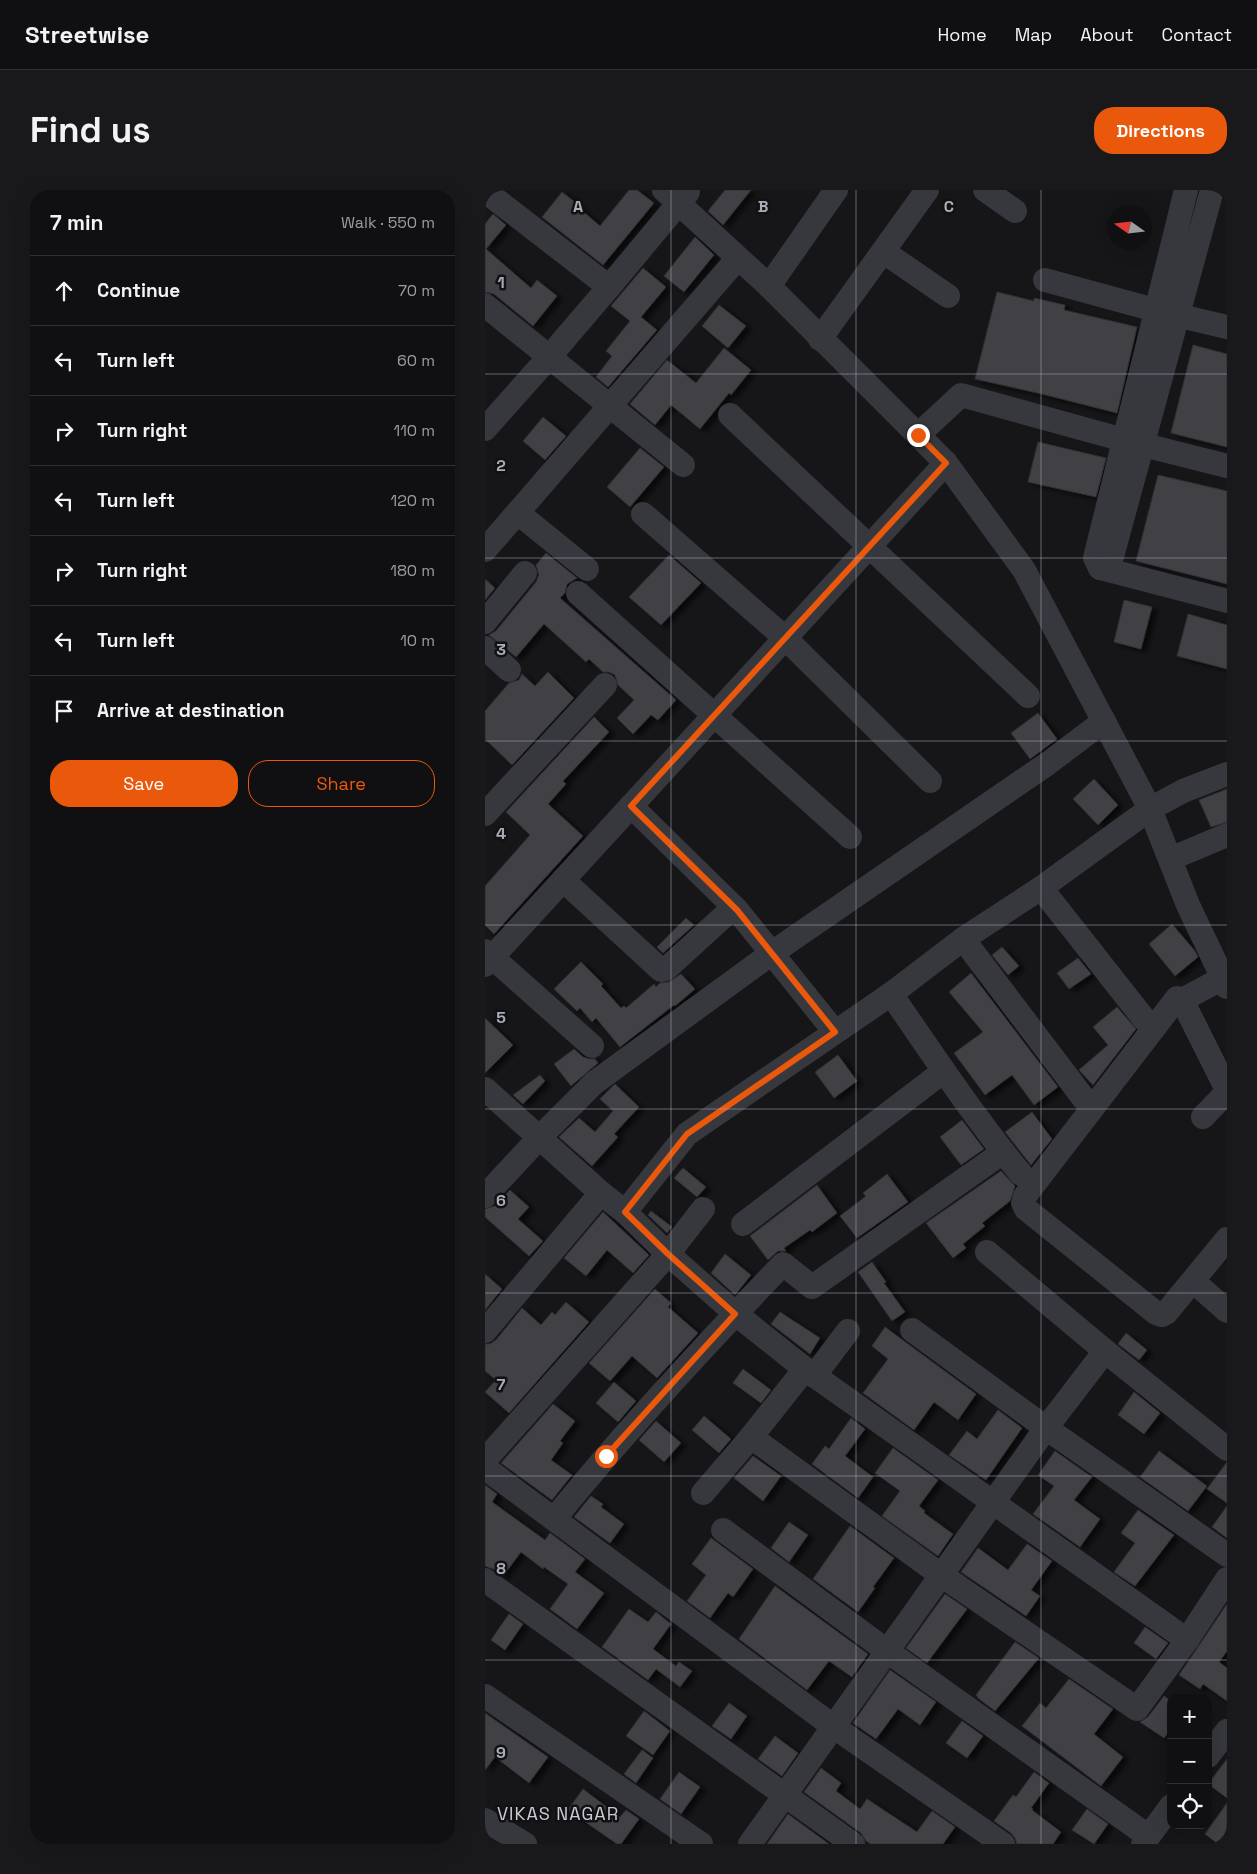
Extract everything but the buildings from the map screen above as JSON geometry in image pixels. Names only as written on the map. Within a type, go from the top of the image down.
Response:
[{"type":"street","points":[[769,286],[836,190]]},
{"type":"street","points":[[820,339],[927,190]]},
{"type":"street","points":[[985,190],[1015,211]]},
{"type":"street","points":[[1167,313],[1185,190]]},
{"type":"street","points":[[1212,190],[1167,313],[1133,443],[1095,558],[1100,568],[1227,601]]},
{"type":"street","points":[[485,191],[609,287]]},
{"type":"street","points":[[485,429],[609,287],[678,194],[738,258],[769,286],[946,463],[1024,570],[1150,810],[1188,905],[1225,983],[1182,1000],[1174,999],[1025,1196],[1023,1203],[1026,1209],[1156,1313],[1162,1315],[1166,1313],[1227,1239]]},
{"type":"street","points":[[884,252],[948,296]]},
{"type":"street","points":[[485,550],[611,407],[738,258]]},
{"type":"street","points":[[1045,280],[1227,327]]},
{"type":"street","points":[[485,305],[683,465]]},
{"type":"street","points":[[918,435],[961,395],[1133,443],[1227,466]]},
{"type":"street","points":[[730,415],[1028,696]]},
{"type":"street","points":[[592,1046],[487,958],[563,880],[946,463]]},
{"type":"street","points":[[518,513],[587,569]]},
{"type":"street","points":[[643,514],[785,638],[930,780]]},
{"type":"street","points":[[485,622],[525,573]]},
{"type":"street","points":[[578,593],[850,837]]},
{"type":"street","points":[[485,648],[509,670]]},
{"type":"street","points":[[485,814],[605,686]]},
{"type":"street","points":[[485,1196],[594,1083],[772,954],[1047,764],[1104,721]]},
{"type":"street","points":[[625,1212],[687,1134],[891,994],[963,939],[1041,888],[1150,810],[1183,791],[1227,774]]},
{"type":"street","points":[[631,806],[734,907],[835,1032]]},
{"type":"street","points":[[1171,859],[1227,835]]},
{"type":"street","points":[[563,880],[661,970],[666,969],[734,907]]},
{"type":"street","points":[[1041,888],[1144,1019]]},
{"type":"street","points":[[963,939],[1084,1099]]},
{"type":"street","points":[[891,994],[944,1071],[1021,1174]]},
{"type":"street","points":[[1182,1000],[1227,1091],[1203,1117]]},
{"type":"street","points":[[743,1224],[944,1071]]},
{"type":"street","points":[[485,1090],[601,1194],[625,1212],[668,1254],[735,1314],[809,1373],[1187,1640]]},
{"type":"street","points":[[554,1518],[606,1456],[783,1264],[813,1287],[1003,1152]]},
{"type":"street","points":[[485,1331],[601,1194]]},
{"type":"street","points":[[485,1460],[668,1254],[703,1209]]},
{"type":"street","points":[[987,1252],[1105,1352],[1227,1449]]},
{"type":"street","points":[[1201,1288],[1227,1311]]},
{"type":"street","points":[[912,1330],[1227,1555]]},
{"type":"street","points":[[703,1492],[849,1331]]},
{"type":"street","points":[[750,1844],[1047,1428],[1105,1352]]},
{"type":"street","points":[[751,1437],[941,1576],[1137,1709],[1187,1640],[1227,1579]]},
{"type":"street","points":[[485,1468],[833,1727],[1003,1844]]},
{"type":"street","points":[[723,1530],[1146,1840],[1167,1811]]},
{"type":"street","points":[[485,1580],[853,1844]]},
{"type":"street","points":[[485,1696],[701,1844]]},
{"type":"street","points":[[1212,1751],[1227,1731]]},
{"type":"street","points":[[485,1820],[525,1844]]},
{"type":"district","name":"VIKAS NAGAR","points":[[558,1814]]},
{"type":"route","points":[[606,1456],[735,1314],[668,1254],[625,1212],[687,1134],[835,1032],[737,910],[631,806],[946,463],[918,435]]}]
